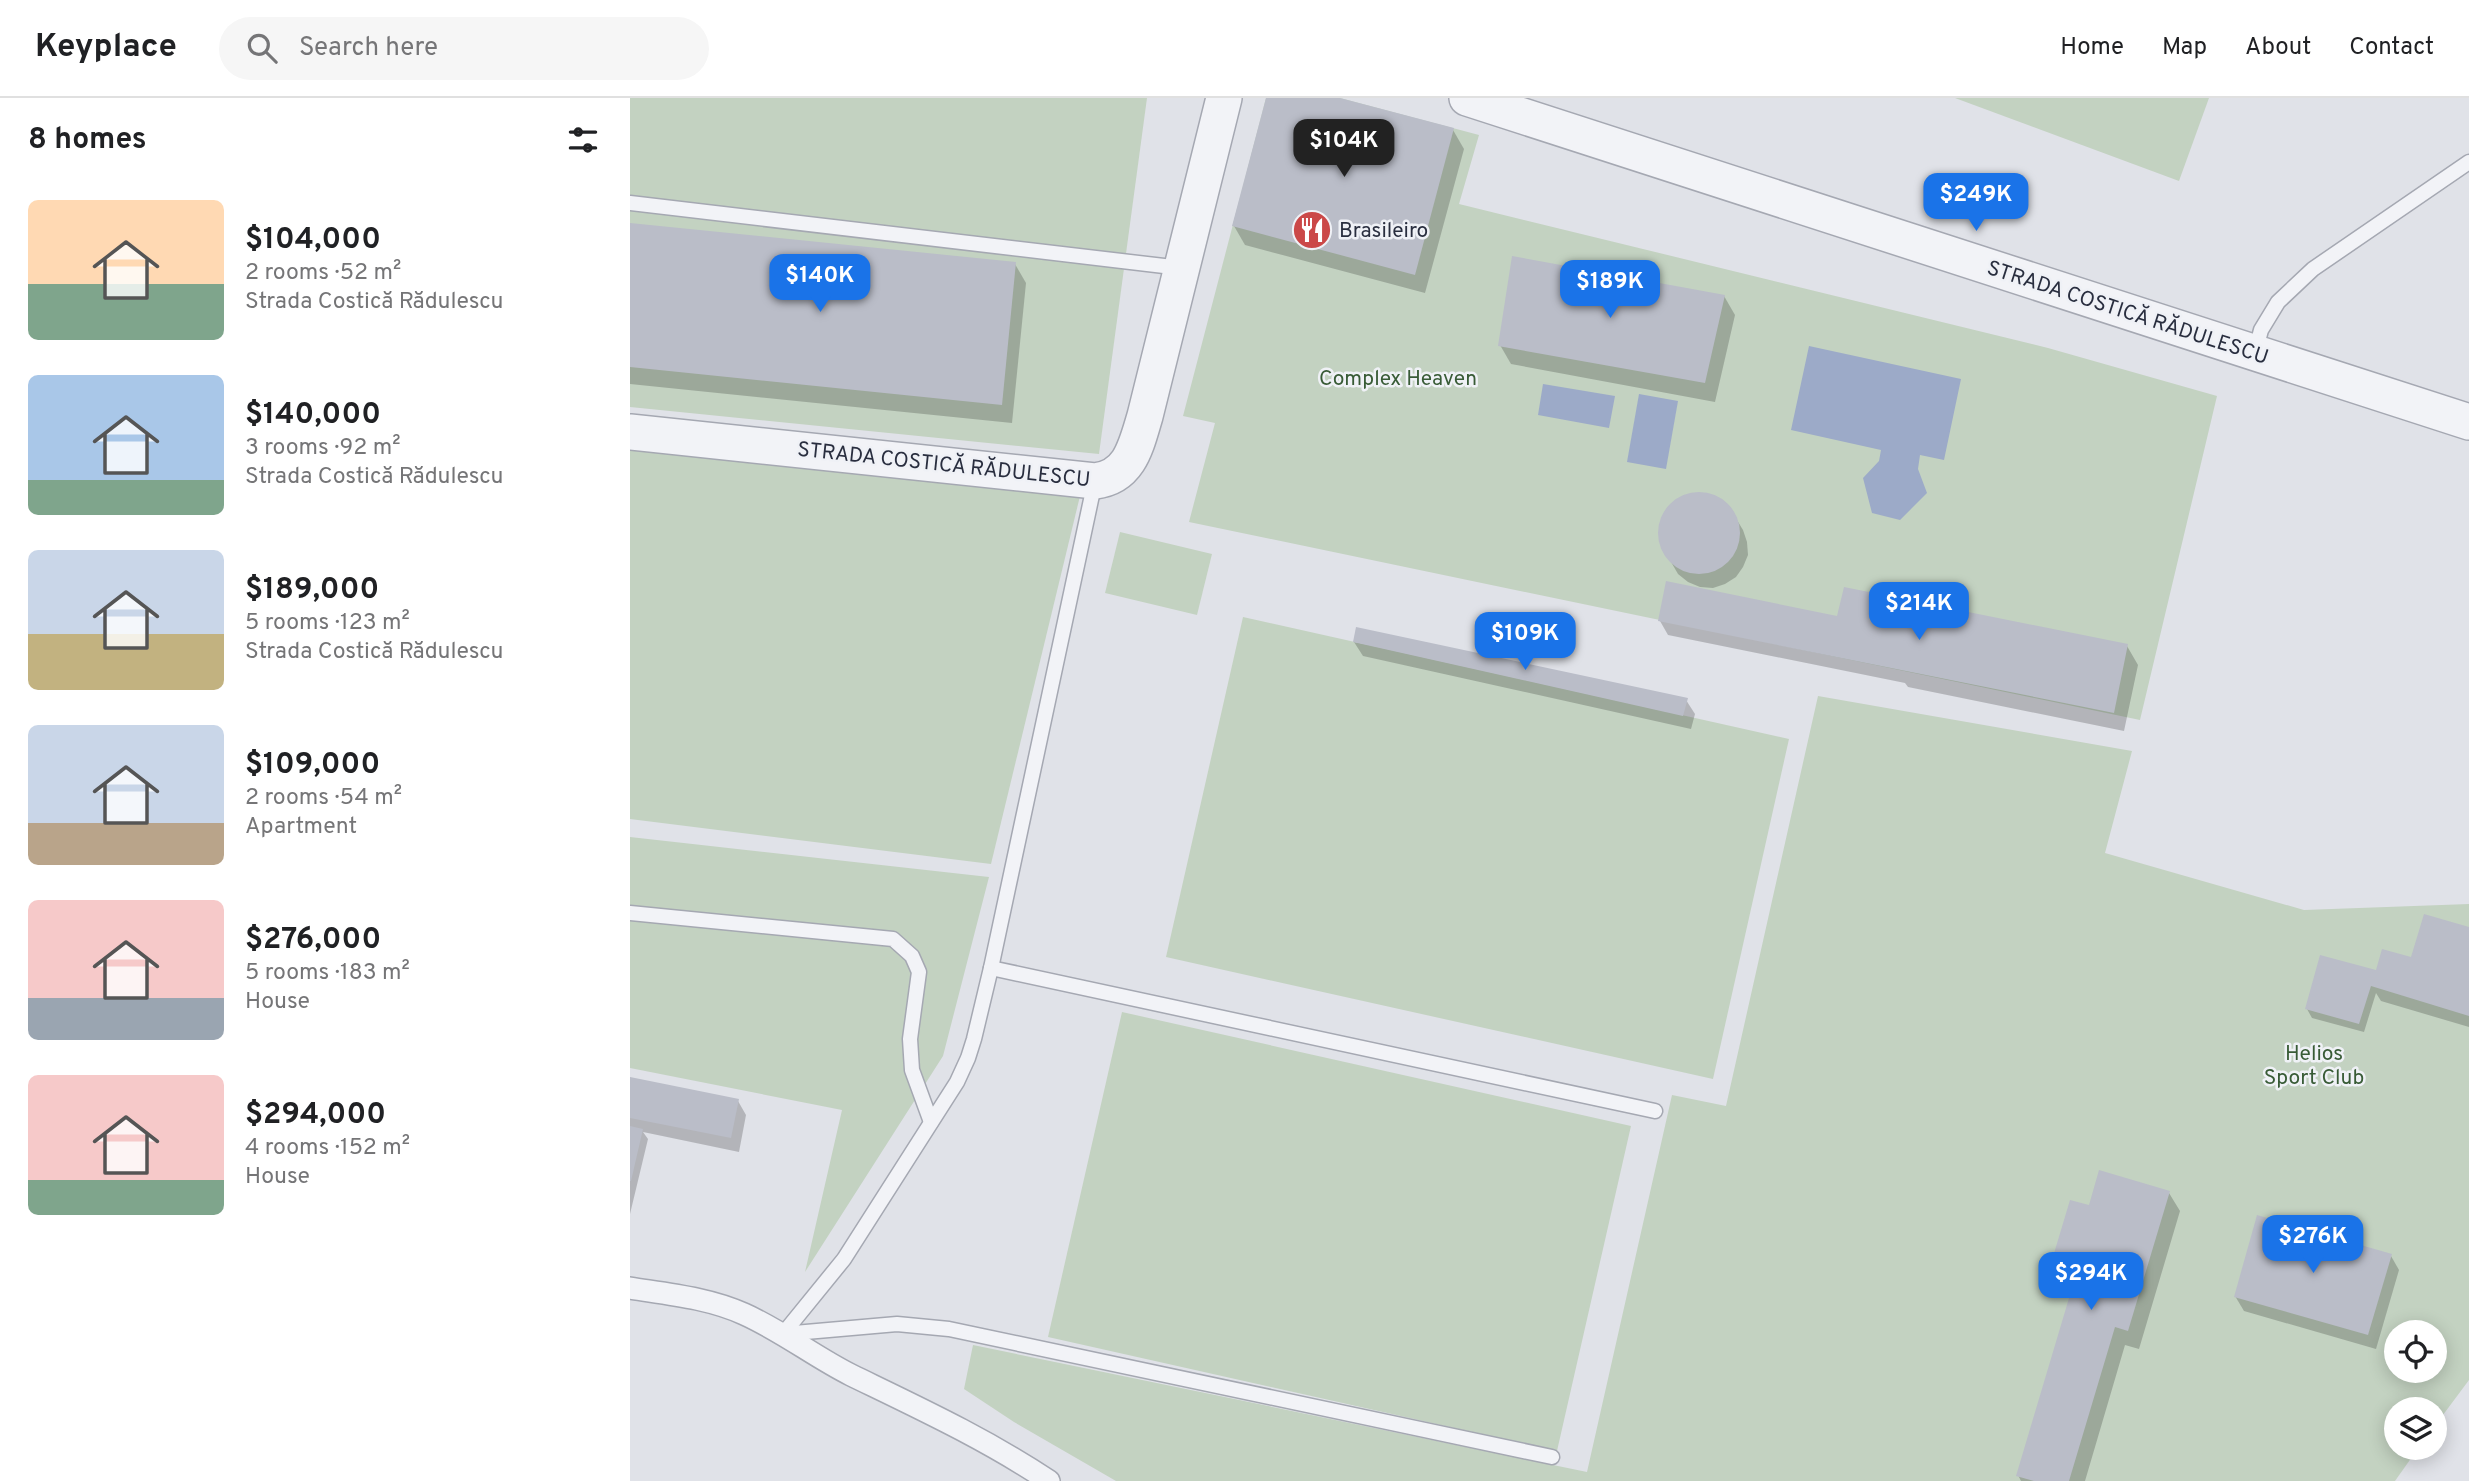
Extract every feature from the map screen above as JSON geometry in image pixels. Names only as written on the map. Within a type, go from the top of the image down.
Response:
[{"type":"street","name":"STRADA COSTICĂ RĂDULESCU","points":[[630,432],[1095,481],[1118,474],[1137,443],[1224,98]]},
{"type":"street","name":"STRADA COSTICĂ RĂDULESCU","points":[[1467,98],[2469,422]]},
{"type":"street","points":[[630,1288],[694,1299],[743,1313],[844,1371],[956,1425],[1049,1481]]},
{"type":"lane","points":[[2255,354],[2261,330],[2278,302],[2313,269],[2469,162]]},
{"type":"lane","points":[[630,203],[1181,268]]},
{"type":"lane","points":[[783,1334],[844,1259],[957,1082],[968,1058],[990,968],[1095,481]]},
{"type":"lane","points":[[630,914],[893,939],[912,956],[919,972],[911,1039],[912,1070],[930,1122]]},
{"type":"lane","points":[[990,968],[1655,1111]]},
{"type":"lane","points":[[783,1334],[897,1324],[949,1329],[1552,1457]]},
{"type":"green space","points":[[630,98],[1147,98],[1099,454],[630,407]]},
{"type":"green space","name":"Complex Heaven","points":[[1266,98],[1340,98],[1479,135],[1459,204],[2048,348],[2217,396],[2140,720],[1189,522],[1215,423],[1183,416]]},
{"type":"green space","points":[[1955,98],[2209,98],[2179,181]]},
{"type":"green space","points":[[630,441],[1080,496],[991,864],[630,819]]},
{"type":"green space","points":[[1120,532],[1212,554],[1197,615],[1105,593]]},
{"type":"green space","points":[[1243,617],[1789,739],[1713,1079],[1166,957]]},
{"type":"green space","name":"Helios Sport Club","points":[[1818,696],[2132,751],[2105,853],[2304,910],[2469,904],[2469,1380],[2447,1410],[2447,1397],[2384,1397],[2384,1460],[2410,1460],[2395,1481],[1116,1481],[1014,1422],[964,1389],[973,1345],[1587,1472],[1672,1095],[1726,1106]]},
{"type":"green space","points":[[630,837],[989,877],[943,1056],[805,1272],[842,1110],[630,1068]]},
{"type":"green space","points":[[1122,1012],[1631,1126],[1557,1451],[1048,1337]]},
{"type":"water","points":[[1809,346],[1961,379],[1944,460],[1920,455],[1918,469],[1927,493],[1900,520],[1872,513],[1863,478],[1879,461],[1881,450],[1791,430]]},
{"type":"water","points":[[1543,384],[1615,396],[1609,428],[1538,415]]},
{"type":"water","points":[[1639,394],[1678,401],[1666,469],[1627,462]]},
{"type":"building","points":[[1266,98],[1340,98],[1454,128],[1415,275],[1232,226]]},
{"type":"building","points":[[630,223],[1016,262],[1002,405],[630,367]]},
{"type":"building","points":[[1512,256],[1725,295],[1705,383],[1498,346]]},
{"type":"building","points":[[1699,492],[1715,495],[1728,504],[1737,517],[1740,533],[1737,549],[1728,562],[1715,571],[1699,574],[1683,571],[1670,562],[1661,549],[1658,533],[1661,517],[1670,504],[1683,495]]},
{"type":"building","points":[[1666,581],[1837,616],[1844,587],[2128,644],[2114,713],[1658,621]]},
{"type":"building","points":[[1356,627],[1688,698],[1683,716],[1353,642]]},
{"type":"building","points":[[2424,914],[2469,927],[2469,1016],[2371,986],[2359,1024],[2305,1009],[2320,955],[2376,970],[2382,949],[2411,957]]},
{"type":"building","points":[[630,1077],[739,1099],[731,1138],[630,1118]]},
{"type":"building","points":[[630,1126],[643,1129],[631,1181],[630,1181]]},
{"type":"building","points":[[2099,1170],[2170,1191],[2128,1331],[2115,1327],[2069,1481],[2034,1481],[2016,1476],[2075,1278],[2049,1270],[2070,1200],[2089,1205]]},
{"type":"building","points":[[2257,1215],[2392,1254],[2368,1335],[2234,1297]]},
{"type":"place","name":"Brasileiro","points":[[1312,230]]}]
